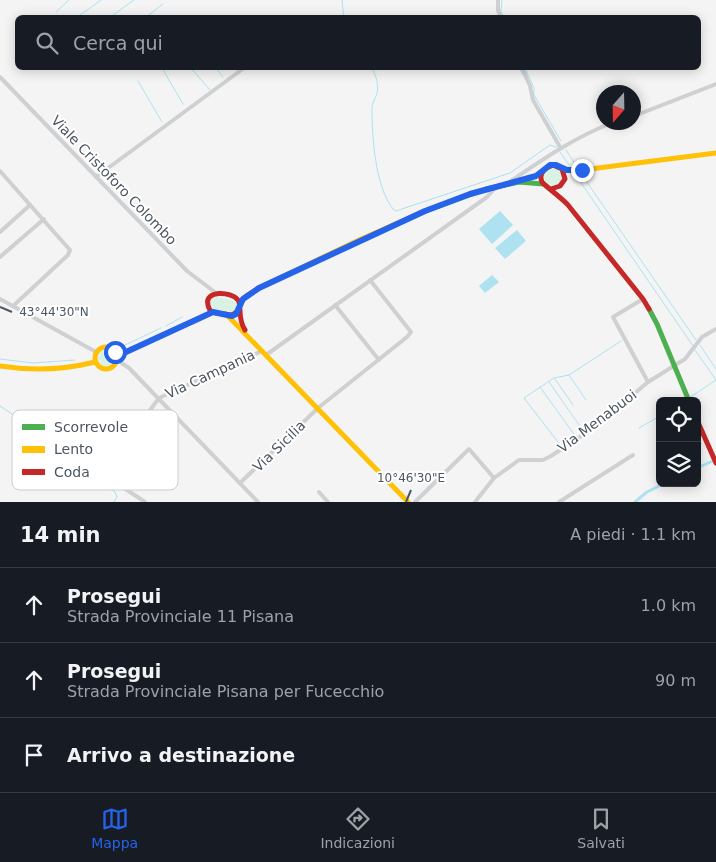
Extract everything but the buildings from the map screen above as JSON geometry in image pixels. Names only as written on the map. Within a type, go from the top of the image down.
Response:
[{"type":"main road","points":[[518,182],[536,176],[550,165],[556,165],[562,169],[572,171],[716,153]]},
{"type":"main road","points":[[562,169],[565,179]]},
{"type":"main road","points":[[566,203],[562,192],[562,185],[565,179],[582,170]]},
{"type":"main road","points":[[542,172],[543,184]]},
{"type":"main road","points":[[188,322],[202,313],[210,297],[216,293],[234,297],[259,288],[425,211],[496,186],[508,183],[534,182],[543,184],[551,189],[566,203],[643,299],[657,324],[687,397]]},
{"type":"main road","points":[[551,189],[562,185]]},
{"type":"main road","points":[[249,336],[239,319],[238,311],[240,303],[246,296],[259,288]]},
{"type":"main road","points":[[234,297],[240,303]]},
{"type":"main road","points":[[207,306],[213,312]]},
{"type":"main road","points":[[116,357],[213,312],[232,316],[238,311]]},
{"type":"main road","points":[[226,314],[407,502]]},
{"type":"main road","points":[[108,347],[113,350],[116,357],[114,365],[108,368],[99,366],[95,362],[96,352],[100,348],[108,347]]},
{"type":"main road","points":[[0,366],[45,370],[65,369],[95,362]]},
{"type":"main road","points":[[701,429],[716,463]]},
{"type":"street","points":[[498,0],[500,15]]},
{"type":"street","points":[[96,177],[241,70]]},
{"type":"street","points":[[523,70],[530,86],[533,100],[560,147]]},
{"type":"street","name":"Viale Cristoforo Colombo","points":[[0,77],[187,271],[216,293]]},
{"type":"street","points":[[641,113],[716,84]]},
{"type":"street","points":[[508,183],[560,147],[596,130]]},
{"type":"street","points":[[0,171],[70,248],[70,252],[14,302],[13,306]]},
{"type":"street","name":"Via Campania","points":[[159,398],[264,353],[487,197],[496,186]]},
{"type":"street","points":[[0,232],[30,205]]},
{"type":"street","points":[[0,256],[44,219]]},
{"type":"street","name":"Via Sicilia","points":[[240,483],[318,408],[411,332],[370,280]]},
{"type":"street","points":[[0,299],[96,352]]},
{"type":"street","points":[[643,299],[613,317],[648,382]]},
{"type":"street","points":[[335,304],[379,360]]},
{"type":"street","name":"Via Menabuoi","points":[[475,502],[494,478],[519,460],[543,460],[595,427],[648,382],[685,359],[702,337],[716,329]]},
{"type":"street","points":[[116,357],[170,410]]},
{"type":"street","points":[[150,410],[159,398]]},
{"type":"street","points":[[178,418],[258,502]]},
{"type":"street","points":[[415,502],[469,449],[494,478]]},
{"type":"street","points":[[559,502],[633,455]]},
{"type":"street","points":[[127,490],[145,502]]},
{"type":"street","points":[[319,492],[328,502]]},
{"type":"green space","points":[[553,168],[559,171],[562,177],[559,183],[553,186],[547,183],[544,177],[547,171]]},
{"type":"green space","points":[[216,297],[233,300],[237,304],[235,309],[232,312],[214,309],[210,303]]},
{"type":"green space","points":[[103,350],[109,350],[114,355],[112,364],[103,366],[98,361],[98,355]]},
{"type":"water","points":[[500,211],[513,225],[492,244],[479,229]]},
{"type":"water","points":[[517,230],[526,241],[505,259],[495,248]]},
{"type":"water","points":[[492,275],[499,282],[485,293],[479,286]]},
{"type":"waterway","points":[[56,12],[69,0]]},
{"type":"waterway","points":[[80,15],[101,0]]},
{"type":"waterway","points":[[113,15],[134,0]]},
{"type":"waterway","points":[[342,0],[344,15]]},
{"type":"waterway","points":[[502,0],[501,11],[503,15]]},
{"type":"waterway","points":[[149,15],[163,4]]},
{"type":"waterway","points":[[163,70],[183,104]]},
{"type":"waterway","points":[[193,70],[210,90]]},
{"type":"waterway","points":[[218,70],[223,77]]},
{"type":"waterway","points":[[373,70],[378,87],[372,108],[378,175],[387,199],[396,211],[510,173],[550,145],[556,147]]},
{"type":"waterway","points":[[520,70],[523,75]]},
{"type":"waterway","points":[[526,70],[534,88],[534,95],[561,141]]},
{"type":"waterway","points":[[138,81],[162,122]]},
{"type":"waterway","points":[[566,150],[575,164]]},
{"type":"waterway","points":[[560,152],[569,165]]},
{"type":"waterway","points":[[582,175],[696,340]]},
{"type":"waterway","points":[[577,177],[693,346]]},
{"type":"waterway","points":[[166,326],[182,317]]},
{"type":"waterway","points":[[119,348],[161,328]]},
{"type":"waterway","points":[[561,446],[524,398],[554,378],[569,375],[621,341]]},
{"type":"waterway","points":[[700,345],[716,369]]},
{"type":"waterway","points":[[690,397],[716,380],[695,350]]},
{"type":"waterway","points":[[0,359],[33,363],[75,360]]},
{"type":"waterway","points":[[569,375],[586,400]]},
{"type":"waterway","points":[[555,379],[573,405]]},
{"type":"waterway","points":[[549,382],[584,432]]},
{"type":"waterway","points":[[540,387],[576,437]]},
{"type":"waterway","points":[[0,406],[12,414]]},
{"type":"waterway","points":[[639,428],[656,418]]},
{"type":"waterway","points":[[701,466],[715,460]]},
{"type":"waterway","points":[[635,502],[647,492],[657,487]]},
{"type":"waterway","points":[[112,490],[117,497],[114,502]]},
{"type":"traffic: fast","points":[[423,212],[486,189],[519,182],[543,184]]},
{"type":"traffic: fast","points":[[649,309],[687,397]]},
{"type":"traffic: slow","points":[[562,169],[582,170],[716,153]]},
{"type":"traffic: slow","points":[[240,303],[246,296],[259,288],[359,240],[423,212]]},
{"type":"traffic: slow","points":[[116,354],[126,352],[213,312]]},
{"type":"traffic: slow","points":[[226,314],[408,502]]},
{"type":"traffic: slow","points":[[106,347],[114,350],[117,358],[114,366],[106,369],[98,366],[95,358],[98,350],[106,347]]},
{"type":"traffic: slow","points":[[0,366],[48,369],[95,362]]},
{"type":"traffic: jam","points":[[551,189],[560,186],[565,179],[562,169],[553,165],[543,171],[541,176],[542,182],[568,205],[649,309]]},
{"type":"traffic: jam","points":[[238,311],[232,315],[212,312],[210,311],[208,300],[214,294],[235,297],[239,302],[241,321],[245,330]]},
{"type":"traffic: jam","points":[[701,429],[716,463]]},
{"type":"route","points":[[115,352],[116,354],[126,352],[213,312],[232,316],[240,308],[240,303],[243,299],[259,288],[442,204],[496,186],[536,176],[550,165],[556,165],[562,169],[572,171],[582,170]]}]
